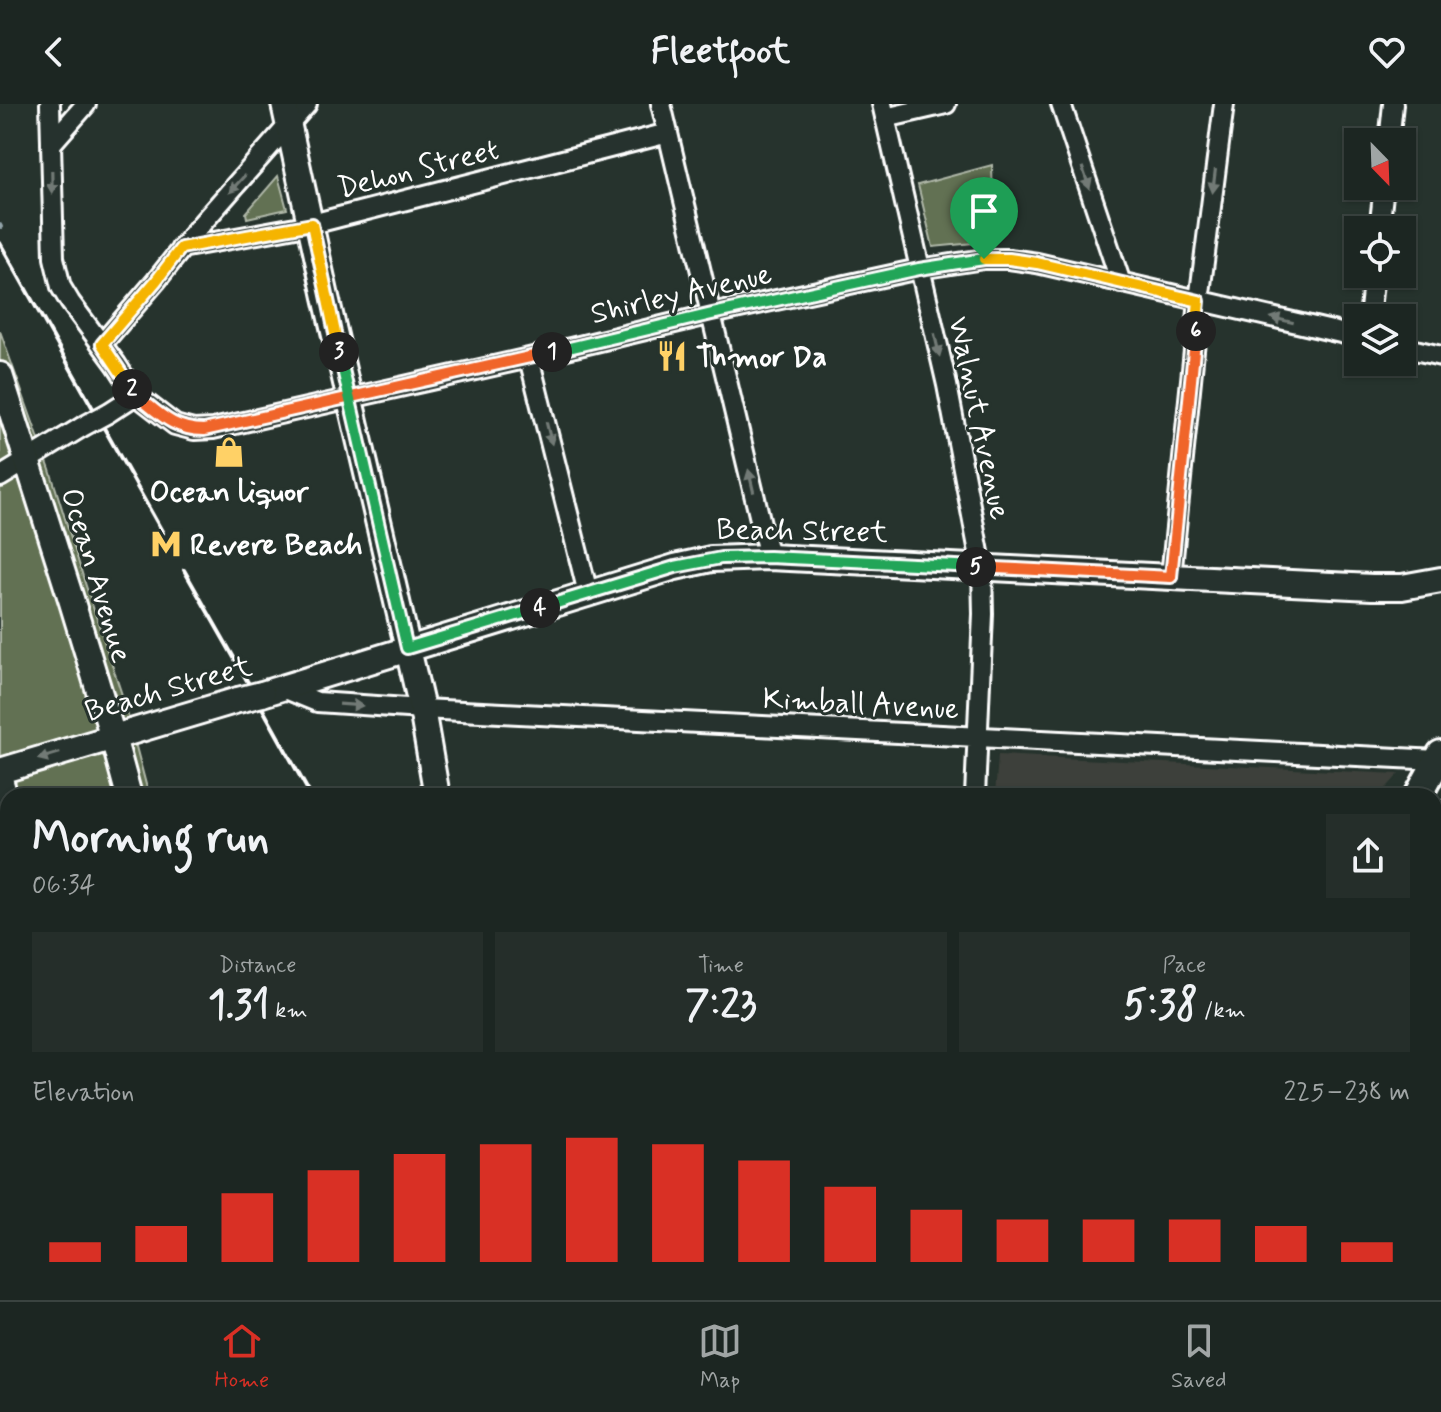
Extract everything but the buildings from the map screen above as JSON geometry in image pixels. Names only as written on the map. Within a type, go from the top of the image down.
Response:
[{"type":"highway","points":[[1423,788],[1440,757]]},
{"type":"main road","points":[[287,115],[422,709],[436,788]]},
{"type":"main road","name":"Ocean Avenue","points":[[0,375],[127,788]]},
{"type":"main road","name":"Beach Street","points":[[0,771],[699,561],[769,557],[1383,588],[1441,580]]},
{"type":"street","name":"Shirley Avenue","points":[[50,104],[57,274],[70,302],[136,395],[175,425],[184,428],[204,430],[712,314],[972,260],[1009,259],[1037,263],[1344,334]]},
{"type":"street","points":[[51,144],[86,104]]},
{"type":"street","points":[[102,344],[156,281],[287,115],[307,104]]},
{"type":"street","points":[[661,104],[769,557]]},
{"type":"street","points":[[883,111],[946,104]]},
{"type":"street","points":[[1061,104],[1121,283]]},
{"type":"street","points":[[1171,577],[1199,301],[1224,104]]},
{"type":"street","points":[[1390,128],[1393,104]]},
{"type":"street","name":"Walnut Avenue","points":[[883,111],[947,385],[982,568],[975,788]]},
{"type":"street","name":"Dehon Street","points":[[181,248],[312,224],[668,133]]},
{"type":"street","points":[[1416,350],[1441,356]]},
{"type":"street","points":[[529,358],[588,593]]},
{"type":"street","points":[[0,477],[136,395]]},
{"type":"street","name":"Kimball Avenue","points":[[273,691],[317,702],[422,709],[1440,757]]},
{"type":"shaded area","points":[[998,755],[1399,774],[1386,788],[996,788]]},
{"type":"green space","points":[[992,165],[994,241],[933,247],[918,185]]},
{"type":"green space","points":[[278,176],[287,209],[247,218],[246,213]]},
{"type":"green space","points":[[0,331],[50,470],[124,701],[147,788],[0,788]]},
{"type":"railway","points":[[0,243],[163,533]]},
{"type":"railway","points":[[184,570],[307,788]]},
{"type":"place","name":"Thmor Da","points":[[672,356]]},
{"type":"place","name":"Ocean liquor","points":[[229,452]]},
{"type":"place","name":"Revere Beach","points":[[166,544]]},
{"type":"route","points":[[984,259],[919,269],[712,314],[529,358],[350,398],[213,429],[204,430],[175,425],[136,395],[102,344],[181,248],[312,224],[326,297],[350,398],[384,540],[407,648],[675,567],[721,558],[769,557],[1171,577],[1199,301],[1037,263],[984,259]]}]
